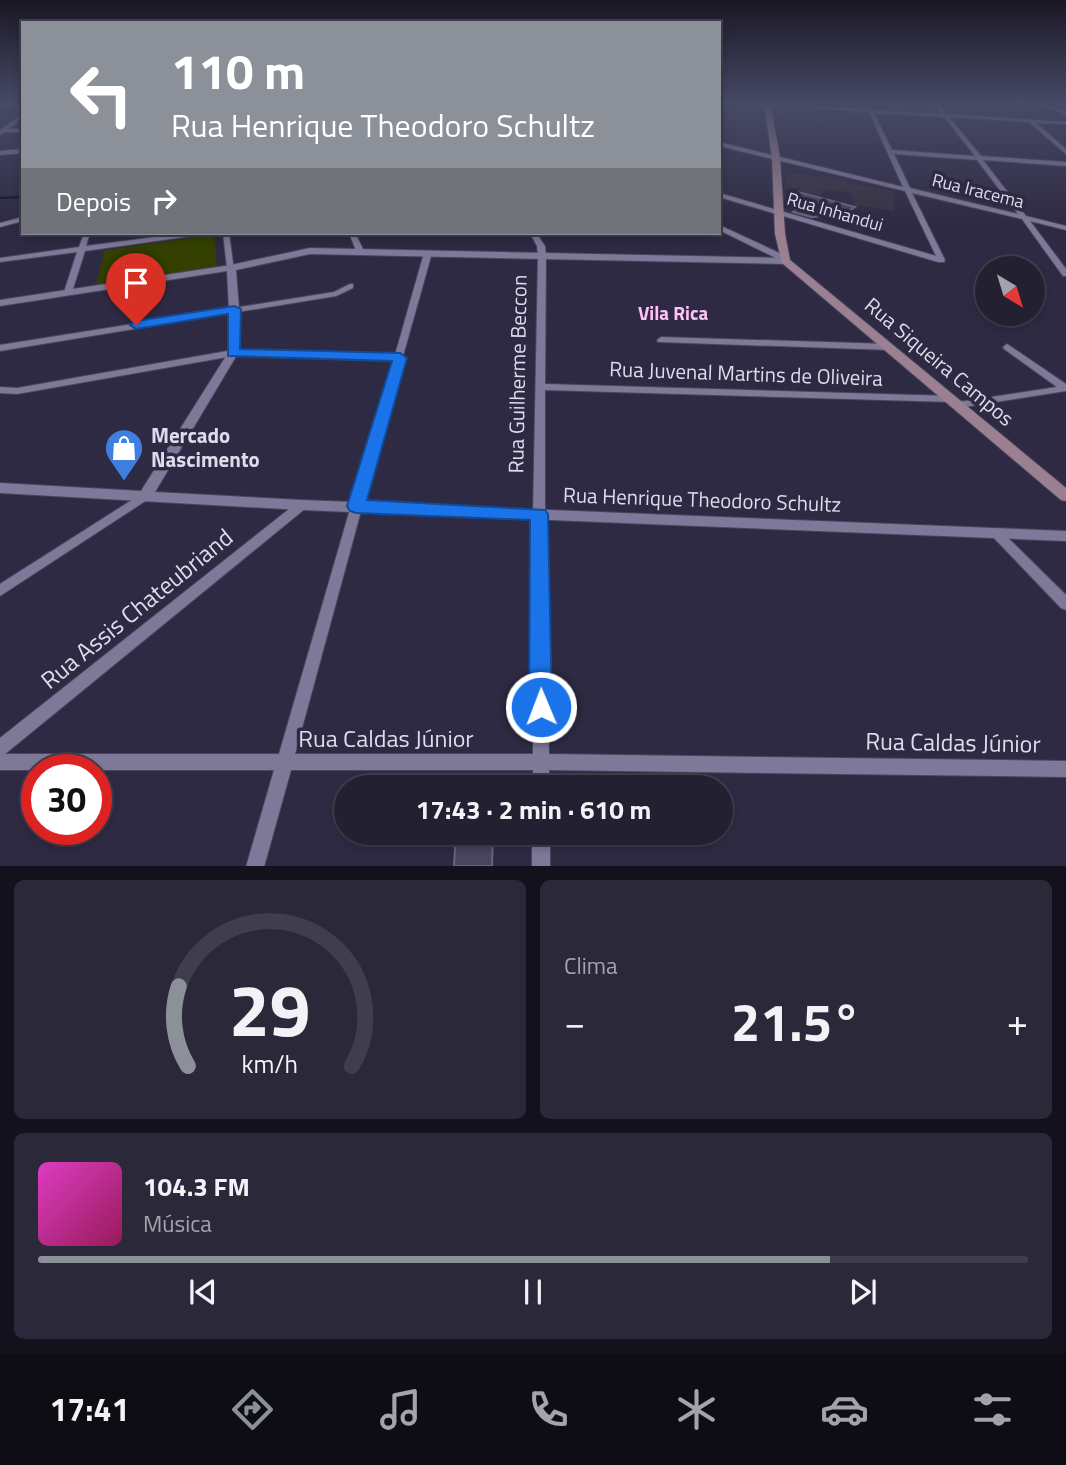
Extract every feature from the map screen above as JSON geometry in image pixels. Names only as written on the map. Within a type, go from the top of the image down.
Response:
[{"type":"main road","points":[[774,143],[784,259]]},
{"type":"main road","name":"Rua Siqueira Campos","points":[[784,259],[1064,493]]},
{"type":"street","points":[[887,143],[910,190]]},
{"type":"street","points":[[967,143],[1066,274]]},
{"type":"street","name":"Rua Iracema","points":[[721,144],[1066,228]]},
{"type":"street","points":[[0,153],[21,152]]},
{"type":"street","points":[[891,152],[1066,164]]},
{"type":"street","name":"Rua Inhandui","points":[[721,196],[941,260],[910,190]]},
{"type":"street","points":[[0,225],[21,220]]},
{"type":"street","name":"Rua Siqueira Campos","points":[[721,228],[784,259]]},
{"type":"street","points":[[68,292],[86,235]]},
{"type":"street","points":[[0,260],[184,235]]},
{"type":"street","points":[[0,590],[146,495],[233,353],[234,309],[226,235]]},
{"type":"street","points":[[353,235],[360,251]]},
{"type":"street","points":[[534,235],[541,246],[542,256]]},
{"type":"street","points":[[0,303],[231,268],[310,251],[784,259]]},
{"type":"street","points":[[255,866],[428,253]]},
{"type":"street","name":"Rua Guilherme Beccon","points":[[541,775],[539,514],[542,256]]},
{"type":"street","points":[[0,348],[336,294],[350,286]]},
{"type":"street","points":[[661,340],[890,347]]},
{"type":"street","points":[[1007,347],[1065,388]]},
{"type":"street","points":[[0,390],[18,391],[233,353],[400,358]]},
{"type":"street","name":"Rua Juvenal Martins de Oliveira","points":[[540,387],[954,402],[1065,388]]},
{"type":"street","name":"Rua Henrique Theodoro Schultz","points":[[0,488],[302,505],[1066,536]]},
{"type":"street","name":"Rua Assis Chateubriand","points":[[0,748],[302,505]]},
{"type":"street","points":[[997,534],[1066,604]]},
{"type":"street","name":"Rua Caldas Júnior","points":[[0,762],[541,762],[1066,769]]},
{"type":"street","points":[[541,845],[541,866]]},
{"type":"shaded area","points":[[786,173],[845,179],[847,183],[894,191],[894,211],[854,205],[851,192],[822,190],[820,196],[802,192],[802,188],[785,188]]},
{"type":"green space","points":[[214,235],[217,267],[96,284],[105,250]]},
{"type":"building","points":[[798,192],[855,207],[843,215],[811,217],[793,212],[802,204],[788,198]]},
{"type":"building","points":[[455,845],[493,845],[492,866],[454,866]]},
{"type":"waterway","points":[[0,198],[21,197]]},
{"type":"place","name":"Mercado Nascimento","points":[[124,482]]},
{"type":"district","name":"Vila Rica","points":[[673,313]]},
{"type":"route","points":[[136,325],[234,309],[233,353],[400,358],[356,506],[539,514],[541,707]]}]
